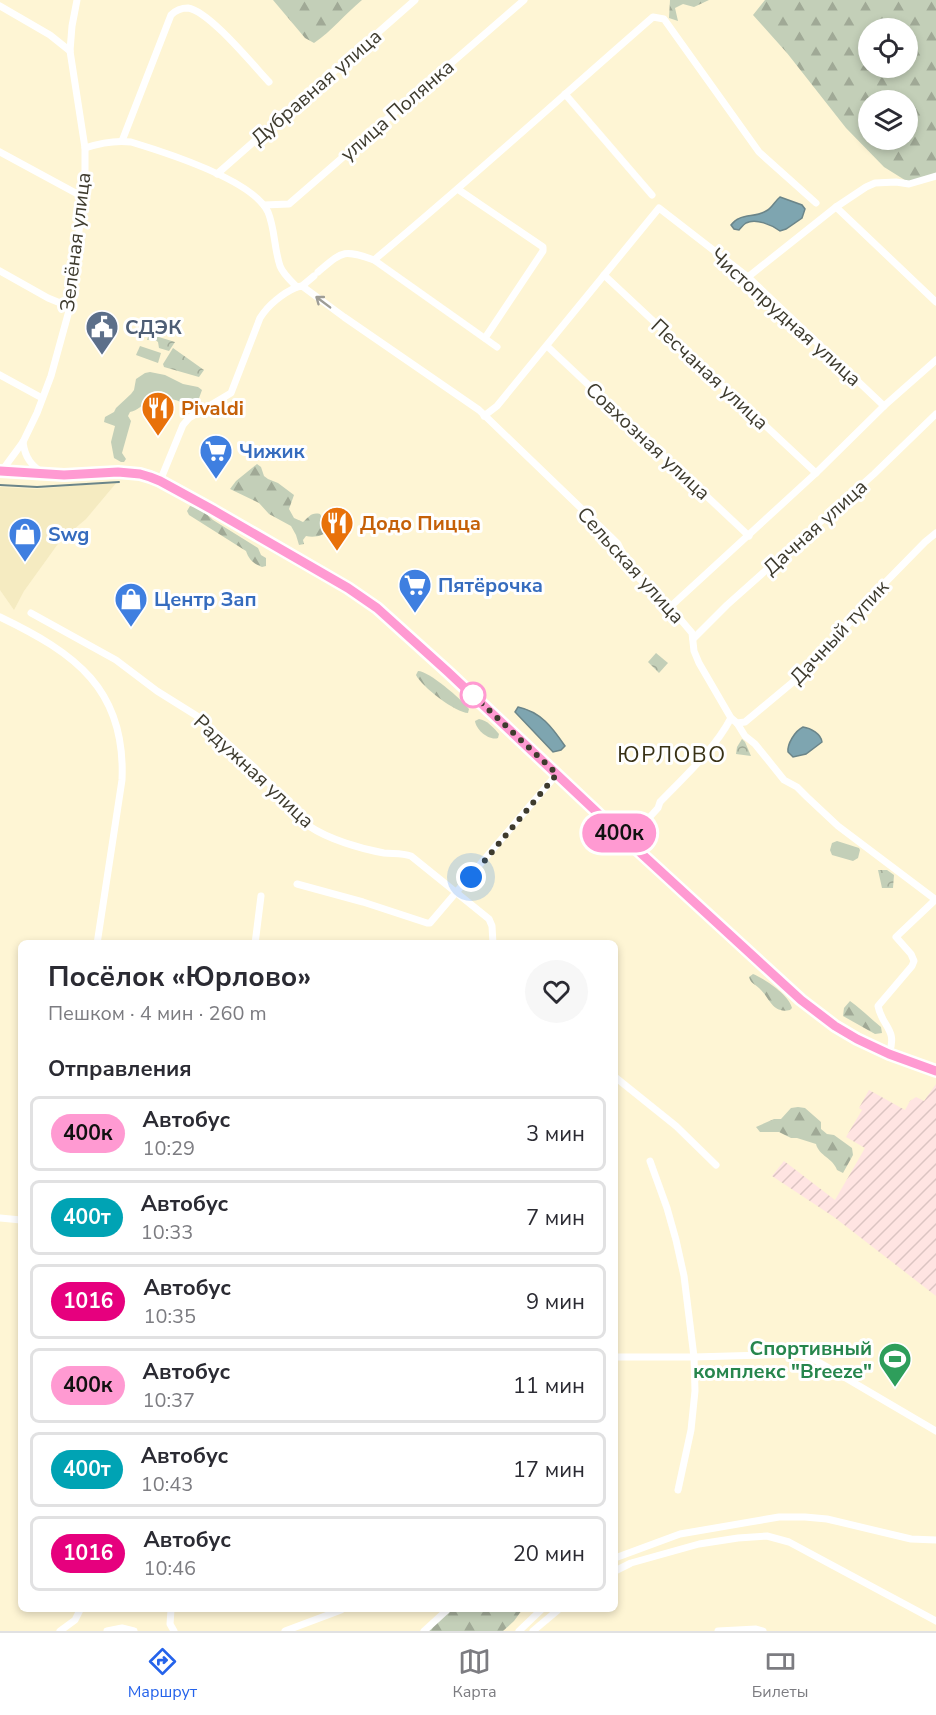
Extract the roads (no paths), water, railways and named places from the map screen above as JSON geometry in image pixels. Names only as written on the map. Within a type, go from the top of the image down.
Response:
[{"type":"main road","points":[[1,472],[130,473],[160,481],[301,560],[377,608],[801,1000],[835,1026],[857,1039],[889,1054],[936,1071]]},
{"type":"street","name":"Зелёная улица","points":[[1,472],[23,442],[42,398],[51,376],[70,307],[83,197],[85,148],[70,51],[77,0]]},
{"type":"street","name":"Дубравная улица","points":[[217,174],[415,0]]},
{"type":"street","name":"улица Полянка","points":[[264,205],[289,204],[524,0]]},
{"type":"street","points":[[0,6],[64,45],[70,51]]},
{"type":"street","points":[[122,141],[171,15],[175,11],[188,8],[210,20],[269,82]]},
{"type":"street","points":[[374,260],[459,189],[653,17],[664,20],[759,152],[816,203]]},
{"type":"street","points":[[565,94],[652,195]]},
{"type":"street","points":[[85,148],[97,144],[131,141],[242,186],[264,205],[272,225],[280,267],[290,280],[300,286]]},
{"type":"street","points":[[0,152],[83,197]]},
{"type":"street","points":[[748,277],[836,207],[866,187],[875,183],[909,184],[936,177]]},
{"type":"street","points":[[459,189],[543,247],[543,251],[484,338]]},
{"type":"street","points":[[836,207],[936,302]]},
{"type":"street","name":"Чистопрудная улица","points":[[604,275],[659,208],[748,277],[884,406]]},
{"type":"street","points":[[160,481],[183,425],[189,418],[231,393],[260,318],[265,311],[290,290],[300,286],[344,253],[352,252],[374,260],[497,347]]},
{"type":"street","points":[[0,271],[48,298],[70,307]]},
{"type":"street","points":[[484,416],[497,406],[604,275]]},
{"type":"street","name":"Песчаная улица","points":[[604,275],[816,473]]},
{"type":"street","name":"Сельская улица","points":[[300,286],[478,410],[611,537],[618,544],[631,571],[670,607],[692,633],[694,651],[699,663],[734,720],[784,780],[807,796],[838,826],[936,900]]},
{"type":"street","name":"Совхозная улица","points":[[547,346],[749,536]]},
{"type":"street","points":[[670,607],[936,360]]},
{"type":"street","points":[[0,375],[42,398]]},
{"type":"street","name":"Дачная улица","points":[[693,639],[727,605],[874,474],[936,414]]},
{"type":"street","points":[[23,442],[24,452],[30,464],[44,474]]},
{"type":"street","name":"Дачный тупик","points":[[734,720],[745,722],[793,682],[820,657],[874,594],[936,533]]},
{"type":"street","name":"Радужная улица","points":[[31,613],[116,660],[157,691],[197,716],[254,767],[309,826],[364,849],[411,856],[489,919],[493,940]]},
{"type":"street","points":[[0,617],[62,652],[82,668],[95,682],[114,716],[123,759],[122,780],[98,940]]},
{"type":"street","points":[[628,841],[734,720]]},
{"type":"street","points":[[297,884],[363,902],[427,924],[433,921],[557,774]]},
{"type":"street","points":[[256,940],[261,896]]},
{"type":"street","points":[[889,1054],[892,1035],[878,1005],[914,961],[896,937],[936,900]]},
{"type":"street","points":[[618,1079],[676,1126],[716,1165]]},
{"type":"street","points":[[650,1161],[676,1240],[686,1286],[694,1357],[695,1391],[691,1430],[678,1490]]},
{"type":"street","points":[[0,1218],[18,1220]]},
{"type":"street","points":[[618,1357],[797,1354],[810,1357],[936,1431]]},
{"type":"street","points":[[618,1557],[680,1534],[779,1517],[827,1519],[911,1539],[936,1540]]},
{"type":"street","points":[[618,1570],[631,1563],[699,1544],[767,1536],[789,1542],[936,1621]]},
{"type":"street","points":[[60,1631],[75,1620],[79,1612]]},
{"type":"street","points":[[171,1612],[170,1624],[174,1631]]},
{"type":"street","points":[[285,1631],[336,1612]]},
{"type":"street","points":[[424,1631],[445,1612]]},
{"type":"street","points":[[519,1631],[539,1612]]},
{"type":"street","points":[[533,1631],[556,1612]]},
{"type":"street","points":[[106,1631],[122,1628],[134,1631]]},
{"type":"street","points":[[718,1631],[756,1629],[763,1631]]},
{"type":"water","points":[[780,197],[802,205],[805,209],[802,218],[786,229],[780,231],[754,221],[746,223],[739,230],[734,229],[731,225],[743,217],[766,211]]},
{"type":"water","points":[[518,707],[526,709],[545,721],[565,746],[553,752],[515,712]]},
{"type":"water","points":[[803,727],[815,732],[820,736],[822,742],[806,754],[793,757],[788,752],[790,742]]},
{"type":"waterway","points":[[0,485],[37,487],[119,482]]},
{"type":"place","name":"СДЭК","points":[[102,356]]},
{"type":"place","name":"Pivaldi","points":[[158,437]]},
{"type":"place","name":"Чижик","points":[[216,480]]},
{"type":"place","name":"Додо Пицца","points":[[337,552]]},
{"type":"place","name":"Swg","points":[[25,563]]},
{"type":"place","name":"Пятёрочка","points":[[415,614]]},
{"type":"place","name":"Центр Зап","points":[[131,628]]},
{"type":"place","name":"Спортивный комплекс \"Breeze\"","points":[[895,1388]]},
{"type":"district","name":"ЮРЛОВО","points":[[672,754]]}]
